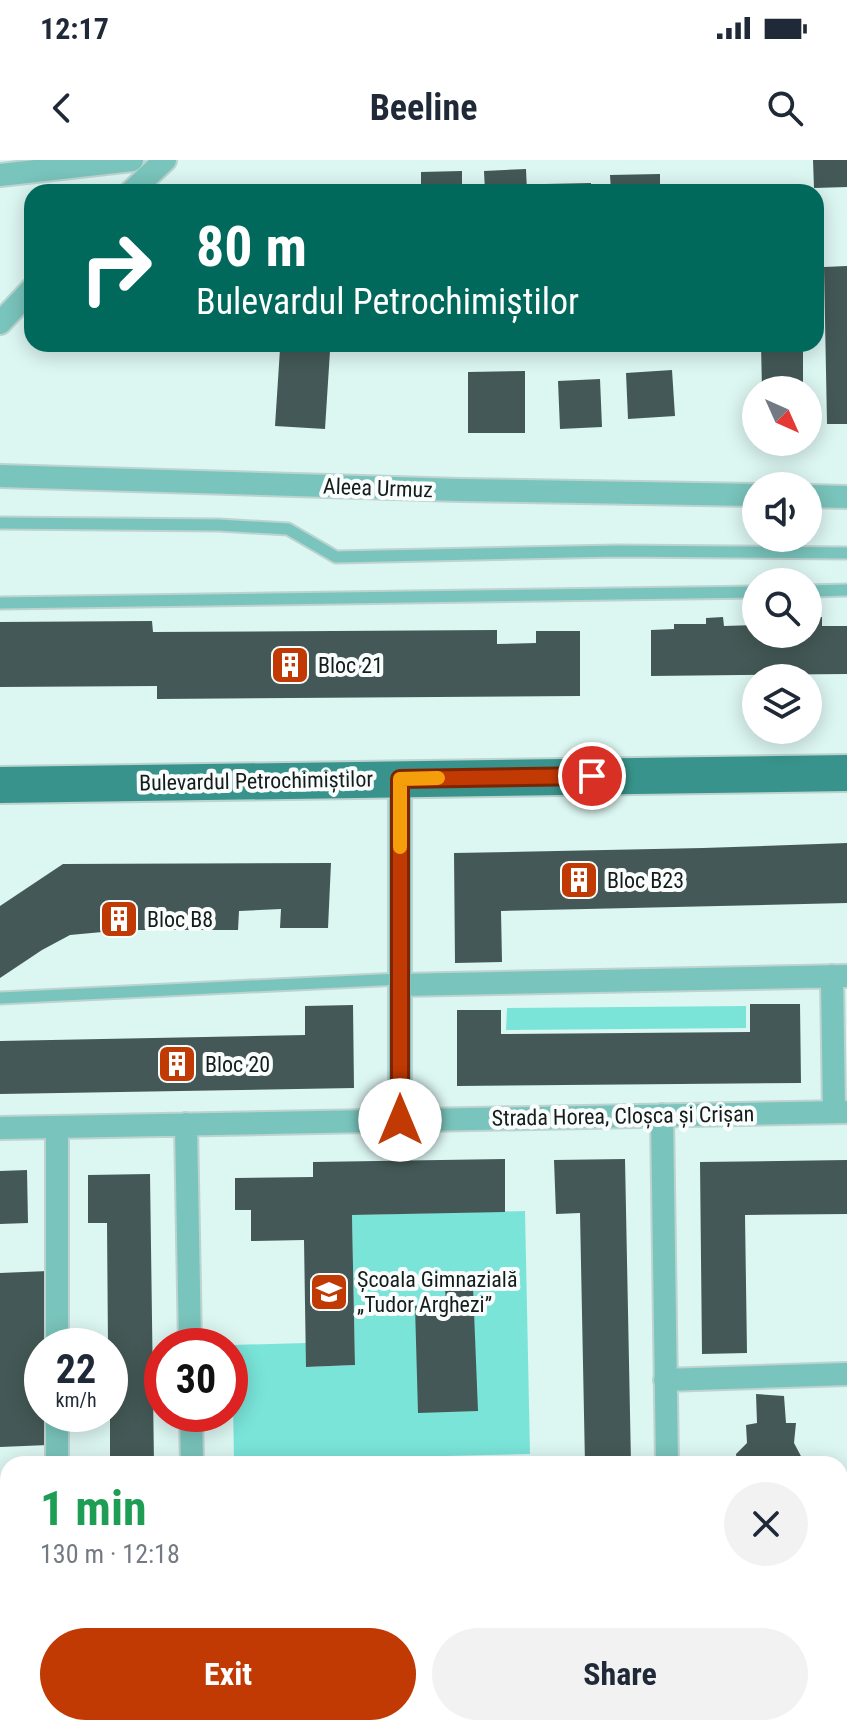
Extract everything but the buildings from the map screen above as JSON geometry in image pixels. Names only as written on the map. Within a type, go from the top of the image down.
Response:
[{"type":"main road","name":"Bulevardul Petrochimiștilor","points":[[0,785],[847,773]]},
{"type":"street","points":[[0,175],[132,160]]},
{"type":"street","points":[[140,184],[165,160]]},
{"type":"street","points":[[0,323],[24,298]]},
{"type":"street","name":"Aleea Urmuz","points":[[0,476],[742,495]]},
{"type":"street","points":[[822,496],[847,497]]},
{"type":"street","points":[[400,779],[400,1120]]},
{"type":"street","points":[[400,982],[840,976],[840,1112]]},
{"type":"street","name":"Strada Horea, Cloșca și Crișan","points":[[0,1128],[840,1112]]},
{"type":"street","points":[[662,1115],[667,1456]]},
{"type":"street","points":[[186,1124],[190,1328]]},
{"type":"street","points":[[57,1127],[57,1328]]},
{"type":"street","points":[[665,1380],[847,1374]]},
{"type":"street","points":[[57,1432],[57,1456]]},
{"type":"street","points":[[191,1432],[192,1456]]},
{"type":"lane","points":[[0,523],[219,525],[288,529],[336,557],[617,551],[847,553]]},
{"type":"lane","points":[[822,591],[847,590]]},
{"type":"lane","points":[[0,603],[742,592]]},
{"type":"lane","points":[[0,998],[400,982]]},
{"type":"shaded area","points":[[746,1006],[746,1028],[506,1030],[507,1008]]},
{"type":"shaded area","points":[[525,1211],[530,1454],[234,1456],[234,1432],[248,1432],[248,1345],[306,1343],[307,1367],[355,1365],[352,1215]]},
{"type":"slow traffic","points":[[400,847],[400,779],[438,778]]},
{"type":"place","name":"Bloc 21","points":[[290,665]]},
{"type":"place","name":"Bloc B23","points":[[579,880]]},
{"type":"place","name":"Bloc B8","points":[[119,919]]},
{"type":"place","name":"Bloc 20","points":[[177,1064]]},
{"type":"place","name":"Școala Gimnazială „Tudor Arghezi”","points":[[329,1292]]},
{"type":"route","points":[[400,1120],[400,779],[592,776]]}]
